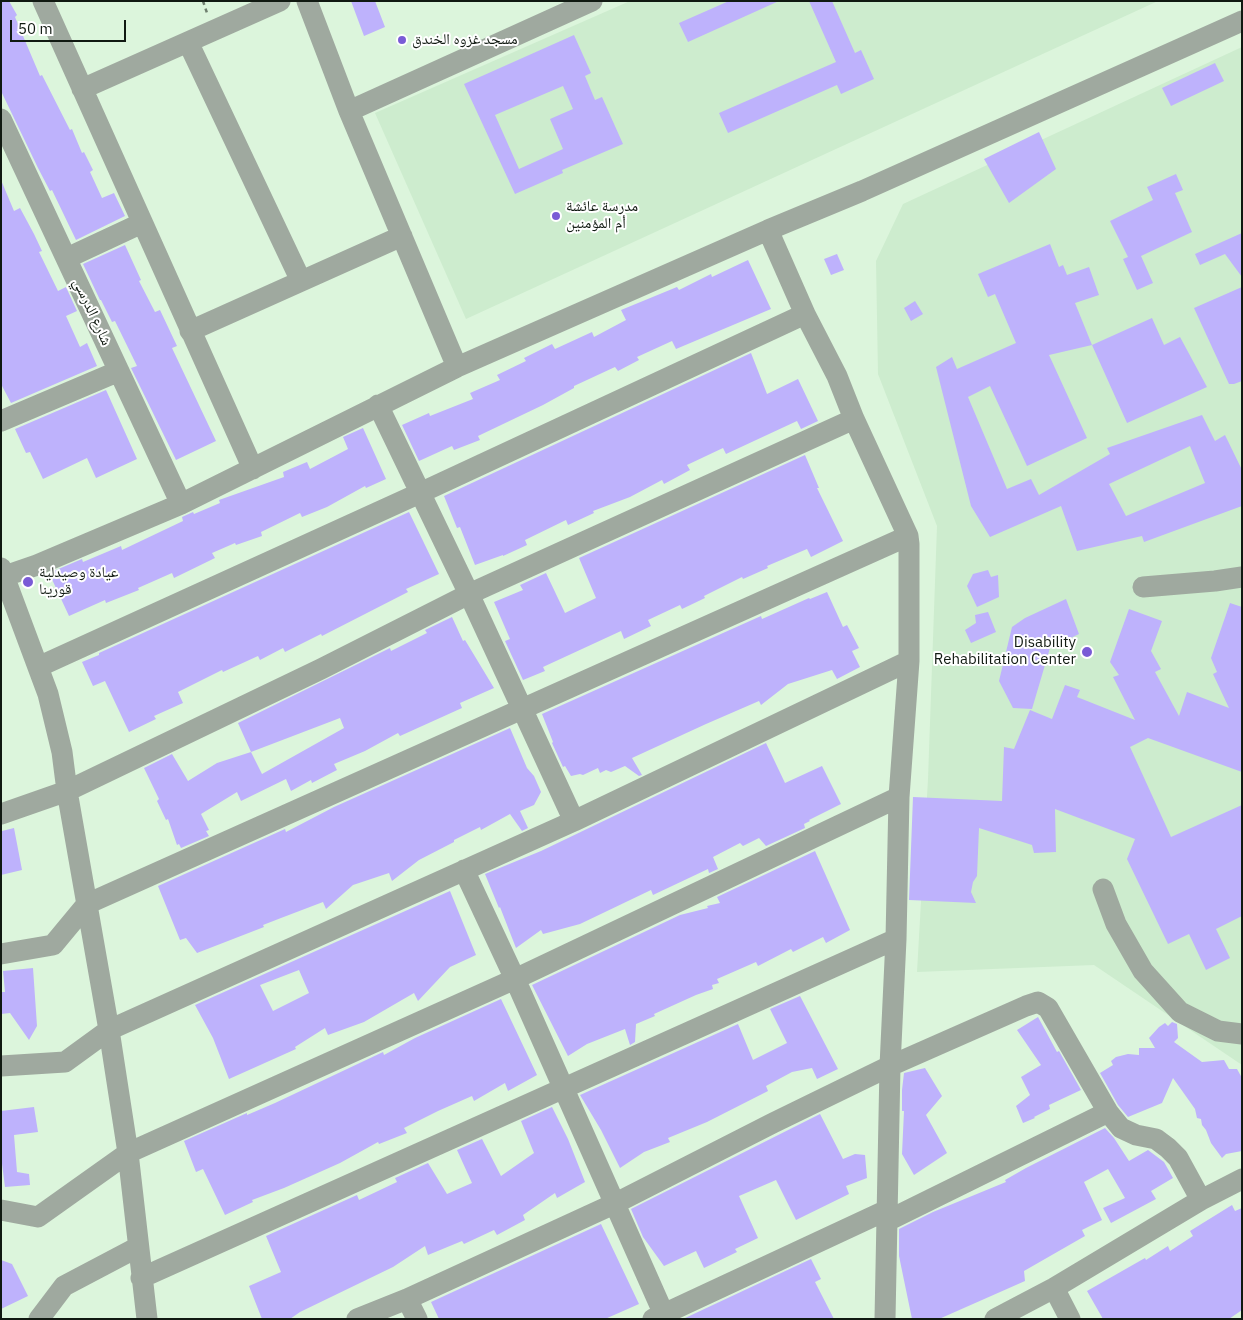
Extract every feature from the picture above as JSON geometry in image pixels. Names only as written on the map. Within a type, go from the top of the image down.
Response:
[{"type":"street","points":[[43,1],[252,469]]},
{"type":"street","points":[[82,89],[280,1]]},
{"type":"street","points":[[307,1],[349,111],[457,367]]},
{"type":"street","points":[[349,111],[592,1]]},
{"type":"street","points":[[147,1319],[128,1154],[110,1030],[56,720],[38,667],[8,602],[3,572],[36,565],[181,504],[457,367],[768,230],[855,194],[1242,21]]},
{"type":"street","points":[[188,42],[301,281]]},
{"type":"street","name":"شارع الدرسي","points":[[1,119],[181,504]]},
{"type":"street","points":[[67,258],[142,223]]},
{"type":"street","points":[[768,230],[805,314],[837,376],[854,419],[908,536],[910,554],[909,661],[900,797],[890,1066],[884,1319]]},
{"type":"street","points":[[190,331],[402,236]]},
{"type":"street","points":[[38,667],[420,493],[805,314]]},
{"type":"street","points":[[1,421],[119,371]]},
{"type":"street","points":[[378,405],[469,594],[574,821]]},
{"type":"street","points":[[1,814],[67,791],[321,669],[469,594],[854,419]]},
{"type":"street","points":[[1,954],[53,944],[87,904],[908,536]]},
{"type":"street","points":[[1143,587],[1242,577]]},
{"type":"street","points":[[1,1066],[65,1062],[110,1030],[574,821],[909,661]]},
{"type":"street","points":[[1,1210],[38,1217],[128,1154],[515,979],[900,797]]},
{"type":"street","points":[[464,870],[616,1202],[661,1317],[887,1216],[1108,1112]]},
{"type":"street","points":[[1104,890],[1116,924],[1143,971],[1180,1012],[1218,1031],[1242,1034]]},
{"type":"street","points":[[141,1278],[896,939]]},
{"type":"street","points":[[357,1319],[407,1299],[616,1202],[890,1066],[1038,1002],[1048,1008],[1108,1112],[1121,1128],[1156,1139],[1168,1148],[1178,1158],[1201,1200]]},
{"type":"street","points":[[995,1319],[1054,1288],[1201,1200],[1242,1179]]},
{"type":"street","points":[[39,1319],[64,1286],[138,1247]]},
{"type":"street","points":[[1054,1288],[1070,1319]]},
{"type":"street","points":[[407,1299],[417,1319]]},
{"type":"shaded area","name":"مدرسة عائشة أم المؤمنين","points":[[630,1],[1158,1],[466,319],[375,113]]},
{"type":"shaded area","name":"Disability Rehabilitation Center","points":[[1242,47],[1242,1065],[1094,965],[917,972],[928,779],[937,526],[878,374],[876,261],[903,204]]},
{"type":"building","points":[[1,1],[9,1],[17,15],[15,17],[40,76],[42,75],[70,130],[72,129],[82,153],[84,152],[93,170],[90,172],[102,198],[114,193],[125,216],[76,240],[52,190],[50,191],[38,168],[1,91]]},
{"type":"building","points":[[351,1],[375,1],[385,27],[364,36]]},
{"type":"building","points":[[729,1],[779,1],[688,42],[679,23]]},
{"type":"building","points":[[809,1],[832,1],[855,53],[861,50],[874,79],[841,94],[837,85],[728,133],[719,113],[836,62]]},
{"type":"building","points":[[574,35],[591,73],[585,76],[595,100],[602,97],[623,144],[562,170],[563,173],[515,194],[464,84]],"holes":[[[563,86],[573,109],[550,119],[563,149],[519,169],[495,115]]]},
{"type":"building","points":[[1215,63],[1224,81],[1171,106],[1162,88]]},
{"type":"building","points":[[1039,132],[1056,169],[1009,203],[984,159]]},
{"type":"building","points":[[1176,174],[1183,190],[1175,193],[1192,232],[1141,256],[1153,283],[1137,290],[1123,259],[1128,257],[1110,221],[1153,200],[1147,187]]},
{"type":"building","points":[[1,180],[14,211],[20,208],[34,234],[42,251],[39,252],[58,291],[66,287],[77,311],[66,316],[80,347],[87,343],[97,366],[11,403],[1,384]]},
{"type":"building","points":[[1242,233],[1242,277],[1225,254],[1200,265],[1195,254]]},
{"type":"building","points":[[1050,244],[1059,267],[1063,265],[1067,275],[1089,267],[1099,295],[1075,303],[1092,345],[1049,355],[1087,438],[1027,466],[990,386],[968,397],[1007,489],[1031,479],[1039,495],[1110,454],[1107,448],[1202,415],[1215,441],[1225,435],[1242,470],[1242,506],[1144,542],[1142,536],[1077,551],[1061,506],[990,537],[971,506],[936,367],[952,357],[957,369],[1016,343],[995,294],[988,297],[978,274]],"holes":[[[1190,446],[1205,483],[1126,516],[1109,484]]]},
{"type":"building","points":[[125,245],[141,280],[139,281],[155,312],[160,310],[177,346],[172,348],[216,441],[176,460],[131,368],[137,366],[115,321],[112,322],[100,300],[83,264]]},
{"type":"building","points":[[837,254],[844,270],[831,275],[824,259]]},
{"type":"building","points":[[748,260],[771,309],[676,349],[672,341],[637,357],[639,360],[618,371],[615,367],[574,386],[574,388],[543,405],[478,436],[480,440],[454,450],[452,446],[419,461],[402,425],[429,413],[430,416],[473,399],[470,393],[500,380],[497,375],[526,361],[524,358],[552,344],[555,349],[592,332],[594,337],[626,320],[621,310],[677,287],[679,290],[711,274],[712,277]]},
{"type":"building","points":[[1242,287],[1242,381],[1229,384],[1194,308]]},
{"type":"building","points":[[915,301],[923,314],[911,321],[904,308]]},
{"type":"building","points":[[1152,318],[1164,345],[1180,337],[1207,387],[1127,423],[1092,345]]},
{"type":"building","points":[[751,353],[767,394],[798,379],[818,421],[801,429],[797,421],[726,454],[723,448],[687,465],[690,470],[664,484],[662,480],[630,497],[593,511],[594,513],[568,525],[566,520],[525,540],[527,545],[503,556],[475,565],[460,527],[457,528],[444,496]]},
{"type":"building","points":[[106,390],[137,459],[96,478],[87,458],[43,479],[30,452],[26,453],[15,429]]},
{"type":"building","points":[[363,428],[386,479],[366,488],[365,486],[327,507],[302,517],[300,513],[261,532],[262,536],[236,545],[235,543],[212,553],[215,558],[174,578],[172,573],[138,588],[139,590],[106,603],[105,600],[69,616],[49,573],[82,559],[83,562],[121,546],[122,550],[183,521],[182,517],[220,503],[219,500],[284,477],[283,472],[307,462],[310,469],[348,449],[343,437]]},
{"type":"building","points":[[805,455],[819,488],[817,488],[843,541],[811,557],[807,549],[767,566],[768,568],[743,579],[742,577],[682,609],[680,605],[648,620],[651,626],[624,639],[621,631],[543,667],[545,671],[523,680],[505,641],[510,639],[494,602],[523,590],[520,585],[546,573],[565,613],[596,598],[579,558]]},
{"type":"building","points":[[409,512],[439,574],[406,589],[408,592],[322,636],[321,634],[285,652],[283,648],[260,660],[258,656],[223,672],[222,670],[178,692],[183,703],[154,716],[156,719],[129,732],[105,681],[93,686],[82,662]]},
{"type":"building","points":[[988,570],[991,577],[998,575],[999,597],[977,607],[967,586],[973,574]]},
{"type":"building","points":[[827,592],[843,627],[847,625],[859,648],[852,651],[860,667],[837,679],[832,670],[788,684],[761,705],[759,701],[632,758],[642,775],[639,776],[625,766],[611,772],[606,770],[600,773],[598,768],[583,775],[571,776],[565,766],[563,767],[542,714],[761,616],[762,619]]},
{"type":"building","points":[[1066,599],[1079,634],[1050,648],[1032,709],[1013,708],[999,681],[1012,627],[1025,618]]},
{"type":"building","points":[[1230,603],[1242,607],[1242,772],[1148,738],[1130,747],[1171,837],[1242,805],[1242,916],[1216,929],[1230,958],[1206,970],[1189,934],[1168,944],[1127,859],[1135,839],[1055,809],[1056,852],[1034,853],[1032,845],[979,828],[977,876],[973,882],[971,892],[976,903],[909,900],[913,797],[1002,801],[1004,747],[1014,749],[1030,710],[1052,719],[1065,685],[1080,690],[1077,697],[1135,720],[1113,677],[1119,675],[1110,662],[1129,609],[1162,621],[1151,651],[1161,669],[1155,672],[1179,716],[1187,692],[1229,708],[1213,674],[1217,672],[1211,658]]},
{"type":"building","points":[[988,612],[996,632],[971,643],[965,630],[976,623],[975,615]]},
{"type":"building","points":[[452,617],[463,641],[465,640],[494,688],[460,703],[462,708],[400,736],[398,733],[365,751],[334,764],[337,770],[312,783],[311,780],[291,791],[286,779],[241,801],[237,792],[201,814],[209,830],[206,831],[209,836],[181,848],[179,844],[177,845],[168,819],[166,820],[157,801],[159,799],[144,768],[172,754],[188,781],[217,763],[251,752],[238,723],[390,648],[391,651],[427,633],[425,630]],"holes":[[[340,718],[344,728],[262,774],[251,752]]]},
{"type":"building","points":[[510,728],[527,768],[534,776],[541,792],[534,805],[520,811],[528,828],[522,831],[510,814],[481,830],[480,827],[454,840],[454,842],[419,860],[392,881],[389,873],[353,885],[326,909],[323,902],[197,953],[186,938],[180,940],[158,886],[285,829],[286,832],[334,807]]},
{"type":"building","points":[[766,743],[785,783],[822,766],[841,804],[809,820],[804,824],[805,828],[766,846],[759,838],[743,846],[740,843],[713,857],[718,869],[709,873],[708,869],[653,895],[651,890],[580,924],[543,934],[541,930],[516,948],[485,874],[541,851]]},
{"type":"building","points":[[14,828],[22,870],[1,875],[2,831]]},
{"type":"building","points":[[815,851],[850,930],[826,943],[823,937],[793,952],[791,949],[758,966],[756,962],[717,979],[719,983],[712,985],[713,989],[654,1014],[655,1016],[636,1024],[635,1042],[630,1045],[625,1029],[587,1044],[568,1056],[532,985],[680,915],[720,903],[717,897]]},
{"type":"building","points":[[450,891],[476,955],[450,967],[418,1001],[414,993],[364,1022],[328,1035],[325,1028],[295,1047],[296,1049],[229,1079],[213,1038],[195,1005]],"holes":[[[299,970],[309,993],[273,1011],[260,985]]]},
{"type":"building","points":[[33,968],[37,1026],[29,1040],[10,1013],[1,1014],[1,992],[5,992],[3,971]]},
{"type":"building","points":[[800,996],[838,1069],[817,1079],[812,1068],[792,1072],[766,1086],[768,1091],[707,1122],[668,1138],[670,1142],[644,1152],[620,1168],[601,1130],[580,1095],[738,1024],[753,1060],[787,1043],[770,1009]]},
{"type":"building","points":[[501,999],[537,1075],[508,1091],[505,1083],[474,1101],[472,1096],[438,1111],[404,1128],[407,1133],[379,1144],[378,1142],[340,1163],[252,1200],[253,1202],[225,1215],[203,1169],[196,1172],[184,1141],[247,1113],[247,1115],[275,1103],[383,1052],[384,1055],[415,1038]]},
{"type":"building","points":[[1038,1017],[1081,1090],[1049,1105],[1050,1109],[1023,1123],[1016,1106],[1030,1095],[1021,1077],[1041,1065],[1017,1030]]},
{"type":"building","points":[[1172,1022],[1177,1024],[1178,1038],[1174,1042],[1202,1062],[1224,1060],[1229,1069],[1237,1069],[1242,1078],[1242,1151],[1226,1154],[1222,1158],[1211,1143],[1201,1119],[1197,1118],[1195,1109],[1173,1078],[1162,1103],[1128,1117],[1118,1105],[1100,1073],[1113,1065],[1111,1061],[1116,1057],[1128,1054],[1139,1055],[1139,1048],[1155,1048],[1149,1038],[1159,1027],[1165,1023],[1168,1026]]},
{"type":"building","points":[[925,1068],[942,1096],[926,1115],[947,1153],[914,1175],[902,1154],[904,1111],[902,1111],[902,1090],[904,1073]]},
{"type":"building","points":[[34,1107],[38,1132],[14,1135],[17,1172],[29,1174],[30,1185],[5,1187],[1,1156],[1,1111]]},
{"type":"building","points":[[552,1107],[568,1139],[585,1182],[557,1198],[555,1193],[523,1215],[525,1220],[497,1235],[494,1230],[464,1244],[462,1241],[428,1255],[425,1246],[393,1267],[300,1312],[290,1319],[262,1319],[249,1286],[281,1272],[266,1236],[357,1195],[359,1200],[397,1182],[395,1178],[428,1163],[447,1194],[472,1183],[457,1150],[482,1139],[501,1176],[534,1153],[521,1121]]},
{"type":"building","points":[[820,1114],[843,1159],[855,1154],[865,1155],[867,1178],[846,1186],[849,1194],[796,1220],[776,1180],[739,1196],[758,1238],[735,1249],[737,1252],[704,1268],[696,1251],[664,1266],[643,1237],[631,1209]]},
{"type":"building","points":[[1105,1128],[1129,1161],[1148,1150],[1164,1162],[1173,1178],[1151,1191],[1156,1199],[1111,1223],[1103,1208],[1125,1198],[1108,1169],[1084,1182],[1102,1220],[1082,1230],[1085,1236],[1024,1271],[1025,1281],[939,1319],[912,1319],[899,1256],[899,1229],[933,1212],[1006,1182],[1005,1180],[1026,1168]]},
{"type":"building","points":[[1232,1205],[1235,1211],[1242,1208],[1242,1310],[1229,1319],[1103,1319],[1087,1291],[1145,1258],[1146,1260],[1168,1246],[1170,1251],[1193,1236],[1190,1231]]},
{"type":"building","points":[[601,1224],[639,1304],[605,1319],[439,1319],[431,1302]]},
{"type":"building","points":[[811,1259],[821,1279],[815,1282],[834,1319],[683,1319]]},
{"type":"building","points":[[1,1260],[12,1264],[28,1296],[1,1309]]},
{"type":"place","name":"مسجد غزوه الخندق","points":[[402,40]]},
{"type":"place","name":"مدرسة عائشة أم المؤمنين","points":[[556,216]]},
{"type":"place","name":"عيادة وصيدلية قورينا","points":[[28,582]]},
{"type":"place","name":"Disability Rehabilitation Center","points":[[1087,652]]}]
